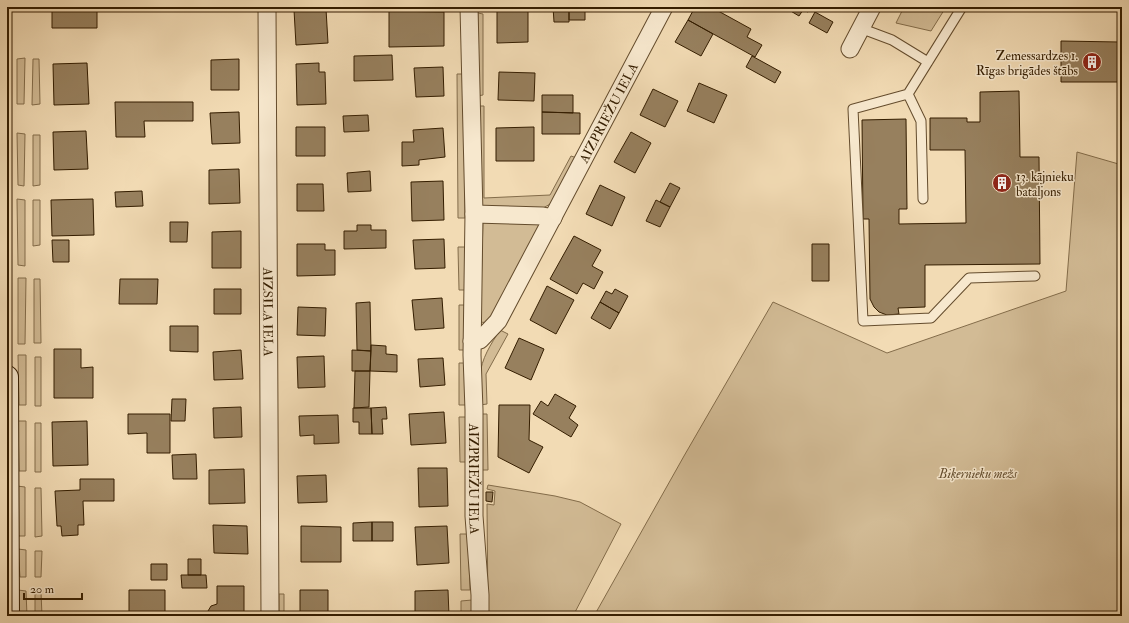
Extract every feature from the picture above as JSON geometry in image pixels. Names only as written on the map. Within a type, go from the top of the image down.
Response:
[{"type":"main road","points":[[7,377],[8,616]]},
{"type":"street","name":"AIZSILA IELA","points":[[267,7],[270,616]]},
{"type":"street","name":"AIZPRIEŽU IELA","points":[[469,7],[474,214],[472,341],[474,410],[474,516],[480,595],[480,616]]},
{"type":"street","name":"AIZPRIEŽU IELA","points":[[472,341],[480,340],[498,321],[664,7]]},
{"type":"street","points":[[850,49],[872,7]]},
{"type":"street","points":[[474,214],[543,216],[553,218]]},
{"type":"lane","points":[[962,7],[908,94],[853,110],[863,321],[931,318],[969,278],[1035,276]]},
{"type":"lane","points":[[860,28],[892,40],[928,62]]},
{"type":"lane","points":[[908,94],[921,121],[923,199]]},
{"type":"green space","points":[[904,7],[946,7],[931,31],[896,23]]},
{"type":"green space","points":[[478,13],[483,14],[483,95],[477,96]]},
{"type":"green space","points":[[25,58],[24,104],[17,104],[17,59]]},
{"type":"green space","points":[[33,59],[39,59],[40,104],[32,105]]},
{"type":"green space","points":[[457,74],[464,74],[465,218],[458,218]]},
{"type":"green space","points":[[478,106],[484,106],[484,198],[550,195],[571,156],[577,158],[552,203],[543,208],[483,207],[480,204]]},
{"type":"green space","points":[[17,133],[25,134],[24,186],[18,185]]},
{"type":"green space","points":[[33,135],[40,135],[40,185],[33,186]]},
{"type":"green space","name":"Biķernieku mežs","points":[[1077,152],[1122,165],[1122,616],[594,616],[773,302],[887,353],[1066,291]]},
{"type":"green space","points":[[17,199],[25,200],[25,266],[18,265]]},
{"type":"green space","points":[[33,200],[40,200],[40,245],[33,246]]},
{"type":"green space","points":[[483,221],[545,225],[490,323],[480,322]]},
{"type":"green space","points":[[458,247],[466,247],[465,290],[459,290]]},
{"type":"green space","points":[[18,278],[26,278],[25,344],[18,344]]},
{"type":"green space","points":[[34,279],[40,279],[41,343],[34,343]]},
{"type":"green space","points":[[459,305],[465,305],[465,350],[459,350]]},
{"type":"green space","points":[[500,330],[508,334],[486,374],[487,404],[480,405],[480,379],[482,364]]},
{"type":"green space","points":[[18,355],[26,355],[26,405],[19,405]]},
{"type":"green space","points":[[35,357],[41,357],[41,406],[35,406]]},
{"type":"green space","points":[[459,363],[467,363],[466,405],[459,405]]},
{"type":"green space","points":[[481,414],[487,414],[488,470],[482,470]]},
{"type":"green space","points":[[459,417],[466,417],[467,462],[460,462]]},
{"type":"green space","points":[[18,421],[26,421],[26,471],[19,471]]},
{"type":"green space","points":[[35,423],[41,423],[41,472],[35,472]]},
{"type":"green space","points":[[488,485],[555,496],[580,502],[621,524],[573,616],[488,616],[487,504],[494,505],[495,491],[487,489]]},
{"type":"green space","points":[[17,486],[25,487],[25,536],[18,536]]},
{"type":"green space","points":[[35,488],[41,488],[42,536],[35,537]]},
{"type":"green space","points":[[460,534],[468,534],[470,590],[461,590]]},
{"type":"green space","points":[[18,549],[26,550],[26,577],[20,577]]},
{"type":"green space","points":[[35,551],[42,551],[41,577],[35,577]]},
{"type":"green space","points":[[18,590],[26,591],[27,616],[19,616]]},
{"type":"green space","points":[[35,592],[41,592],[42,616],[35,616]]},
{"type":"green space","points":[[279,594],[284,594],[284,616],[279,616]]},
{"type":"green space","points":[[472,600],[473,616],[461,616],[461,601]]},
{"type":"building","points":[[52,7],[97,7],[97,28],[52,28]]},
{"type":"building","points":[[553,7],[569,7],[569,22],[554,22]]},
{"type":"building","points":[[569,7],[585,7],[585,20],[569,20]]},
{"type":"building","points":[[695,7],[711,7],[751,29],[747,37],[762,45],[755,57],[688,20]]},
{"type":"building","points":[[784,7],[811,7],[808,12],[803,10],[799,16]]},
{"type":"building","points":[[326,9],[328,43],[296,45],[294,10]]},
{"type":"building","points":[[528,9],[528,42],[497,43],[497,10]]},
{"type":"building","points":[[389,11],[444,12],[444,46],[389,47]]},
{"type":"building","points":[[815,12],[833,22],[827,33],[809,23]]},
{"type":"building","points":[[688,20],[713,34],[701,56],[675,42]]},
{"type":"building","name":"Zemessardzes 1. Rīgas brigādes štābs","points":[[1119,30],[1122,30],[1122,82],[1061,82],[1061,41],[1119,42]]},
{"type":"building","points":[[392,55],[393,80],[354,81],[354,56]]},
{"type":"building","points":[[752,56],[781,72],[775,83],[746,67]]},
{"type":"building","points":[[239,59],[239,90],[211,90],[211,60]]},
{"type":"building","points":[[87,63],[89,104],[54,105],[53,64]]},
{"type":"building","points":[[319,63],[319,72],[325,72],[326,104],[297,105],[296,64]]},
{"type":"building","points":[[443,67],[444,96],[416,97],[414,68]]},
{"type":"building","points":[[499,72],[535,73],[534,101],[498,100]]},
{"type":"building","points":[[699,83],[727,95],[714,123],[687,111]]},
{"type":"building","points":[[653,89],[678,101],[665,127],[640,115]]},
{"type":"building","name":"13. kājnieku bataljons","points":[[1019,91],[1020,157],[1039,157],[1040,264],[925,265],[925,307],[898,308],[899,314],[887,315],[879,312],[874,307],[870,299],[869,219],[863,219],[862,120],[906,119],[907,209],[899,209],[899,224],[966,223],[965,150],[930,150],[930,118],[967,118],[967,122],[980,122],[980,92]]},
{"type":"building","points":[[542,95],[573,95],[573,113],[542,112]]},
{"type":"building","points":[[115,102],[193,102],[193,121],[144,121],[145,137],[116,137]]},
{"type":"building","points":[[239,112],[240,143],[212,144],[210,113]]},
{"type":"building","points":[[542,112],[580,113],[580,134],[542,134]]},
{"type":"building","points":[[368,115],[369,131],[344,132],[343,116]]},
{"type":"building","points":[[296,127],[325,127],[325,156],[296,156]]},
{"type":"building","points":[[534,127],[534,161],[496,161],[496,128]]},
{"type":"building","points":[[443,128],[445,157],[419,160],[419,165],[402,166],[402,142],[414,142],[413,130]]},
{"type":"building","points":[[86,131],[88,169],[54,170],[53,132]]},
{"type":"building","points":[[631,132],[651,143],[635,173],[614,162]]},
{"type":"building","points":[[239,169],[240,203],[209,204],[209,170]]},
{"type":"building","points":[[370,171],[371,191],[348,192],[347,173]]},
{"type":"building","points":[[443,181],[444,220],[412,221],[411,182]]},
{"type":"building","points":[[670,183],[680,188],[670,207],[660,202]]},
{"type":"building","points":[[297,184],[323,184],[324,211],[297,211]]},
{"type":"building","points":[[600,185],[625,197],[612,226],[586,214]]},
{"type":"building","points":[[142,191],[143,206],[116,207],[115,192]]},
{"type":"building","points":[[93,199],[94,235],[52,236],[51,200]]},
{"type":"building","points":[[656,200],[670,207],[660,227],[646,221]]},
{"type":"building","points":[[170,222],[188,222],[187,242],[170,242]]},
{"type":"building","points":[[357,225],[371,225],[371,230],[386,230],[386,248],[344,249],[344,231],[357,231]]},
{"type":"building","points":[[241,231],[241,268],[212,268],[212,232]]},
{"type":"building","points":[[574,236],[601,250],[592,266],[603,272],[594,289],[583,283],[577,294],[550,279]]},
{"type":"building","points":[[444,239],[445,268],[415,269],[413,240]]},
{"type":"building","points":[[52,240],[69,240],[69,262],[53,262]]},
{"type":"building","points":[[297,244],[325,244],[325,250],[335,250],[335,275],[297,276]]},
{"type":"building","points":[[812,244],[829,244],[829,281],[812,281]]},
{"type":"building","points":[[120,279],[158,279],[157,304],[119,304]]},
{"type":"building","points":[[547,286],[574,300],[556,334],[530,320]]},
{"type":"building","points":[[214,289],[241,289],[241,314],[214,314]]},
{"type":"building","points":[[615,289],[628,296],[619,313],[600,302],[606,291],[612,294]]},
{"type":"building","points":[[442,298],[444,328],[415,330],[412,300]]},
{"type":"building","points":[[370,302],[371,351],[357,350],[356,303]]},
{"type":"building","points":[[600,302],[619,313],[610,329],[591,318]]},
{"type":"building","points":[[298,307],[326,308],[325,336],[297,335]]},
{"type":"building","points":[[170,326],[198,326],[198,352],[170,351]]},
{"type":"building","points":[[519,338],[544,349],[531,380],[505,368]]},
{"type":"building","points":[[371,345],[386,346],[386,354],[397,355],[397,372],[370,371]]},
{"type":"building","points":[[54,349],[81,349],[81,368],[93,367],[93,398],[54,398]]},
{"type":"building","points":[[241,350],[243,379],[214,380],[213,352]]},
{"type":"building","points":[[352,350],[371,351],[370,371],[352,371]]},
{"type":"building","points":[[324,356],[325,387],[298,388],[297,357]]},
{"type":"building","points":[[443,358],[445,385],[420,387],[418,359]]},
{"type":"building","points":[[355,371],[370,371],[369,407],[354,408]]},
{"type":"building","points":[[555,394],[576,406],[569,418],[578,425],[571,437],[533,414],[541,401],[548,406]]},
{"type":"building","points":[[172,399],[186,399],[185,421],[171,421]]},
{"type":"building","points":[[499,405],[530,405],[529,440],[543,447],[529,473],[498,457]]},
{"type":"building","points":[[241,407],[242,437],[214,438],[213,408]]},
{"type":"building","points":[[386,407],[387,419],[382,419],[383,434],[372,434],[371,408]]},
{"type":"building","points":[[353,408],[371,408],[372,434],[359,434],[359,422],[353,422]]},
{"type":"building","points":[[444,412],[446,443],[411,445],[409,414]]},
{"type":"building","points":[[128,414],[170,414],[170,453],[147,453],[147,433],[128,434]]},
{"type":"building","points":[[338,415],[339,443],[314,444],[314,435],[300,436],[299,416]]},
{"type":"building","points":[[87,421],[88,465],[53,466],[52,422]]},
{"type":"building","points":[[196,454],[197,479],[173,479],[172,455]]},
{"type":"building","points":[[418,468],[447,468],[448,506],[419,507]]},
{"type":"building","points":[[244,469],[245,503],[209,504],[209,470]]},
{"type":"building","points":[[326,475],[327,502],[298,503],[297,476]]},
{"type":"building","points":[[80,479],[114,479],[114,501],[83,501],[84,525],[78,525],[78,535],[62,536],[61,526],[57,526],[55,491],[80,490]]},
{"type":"building","points":[[486,492],[493,492],[492,502],[486,501]]},
{"type":"building","points":[[372,522],[393,522],[393,541],[372,541]]},
{"type":"building","points":[[372,522],[372,541],[353,541],[353,523]]},
{"type":"building","points":[[213,525],[247,526],[248,554],[214,553]]},
{"type":"building","points":[[301,526],[341,527],[341,562],[301,562]]},
{"type":"building","points":[[447,526],[449,563],[417,565],[415,527]]},
{"type":"building","points":[[188,559],[201,559],[201,575],[188,575]]},
{"type":"building","points":[[151,564],[167,564],[167,580],[151,580]]},
{"type":"building","points":[[181,575],[206,575],[207,588],[182,588]]},
{"type":"building","points":[[217,586],[244,586],[244,616],[211,616],[209,614],[208,611],[211,606],[217,604]]},
{"type":"building","points":[[129,590],[165,590],[165,616],[129,616]]},
{"type":"building","points":[[300,590],[328,590],[328,616],[300,616]]},
{"type":"building","points":[[448,590],[449,616],[415,616],[415,591]]},
{"type":"place","name":"Zemessardzes 1. Rīgas brigādes štābs","points":[[1092,62]]},
{"type":"place","name":"13. kājnieku bataljons","points":[[1002,183]]}]
